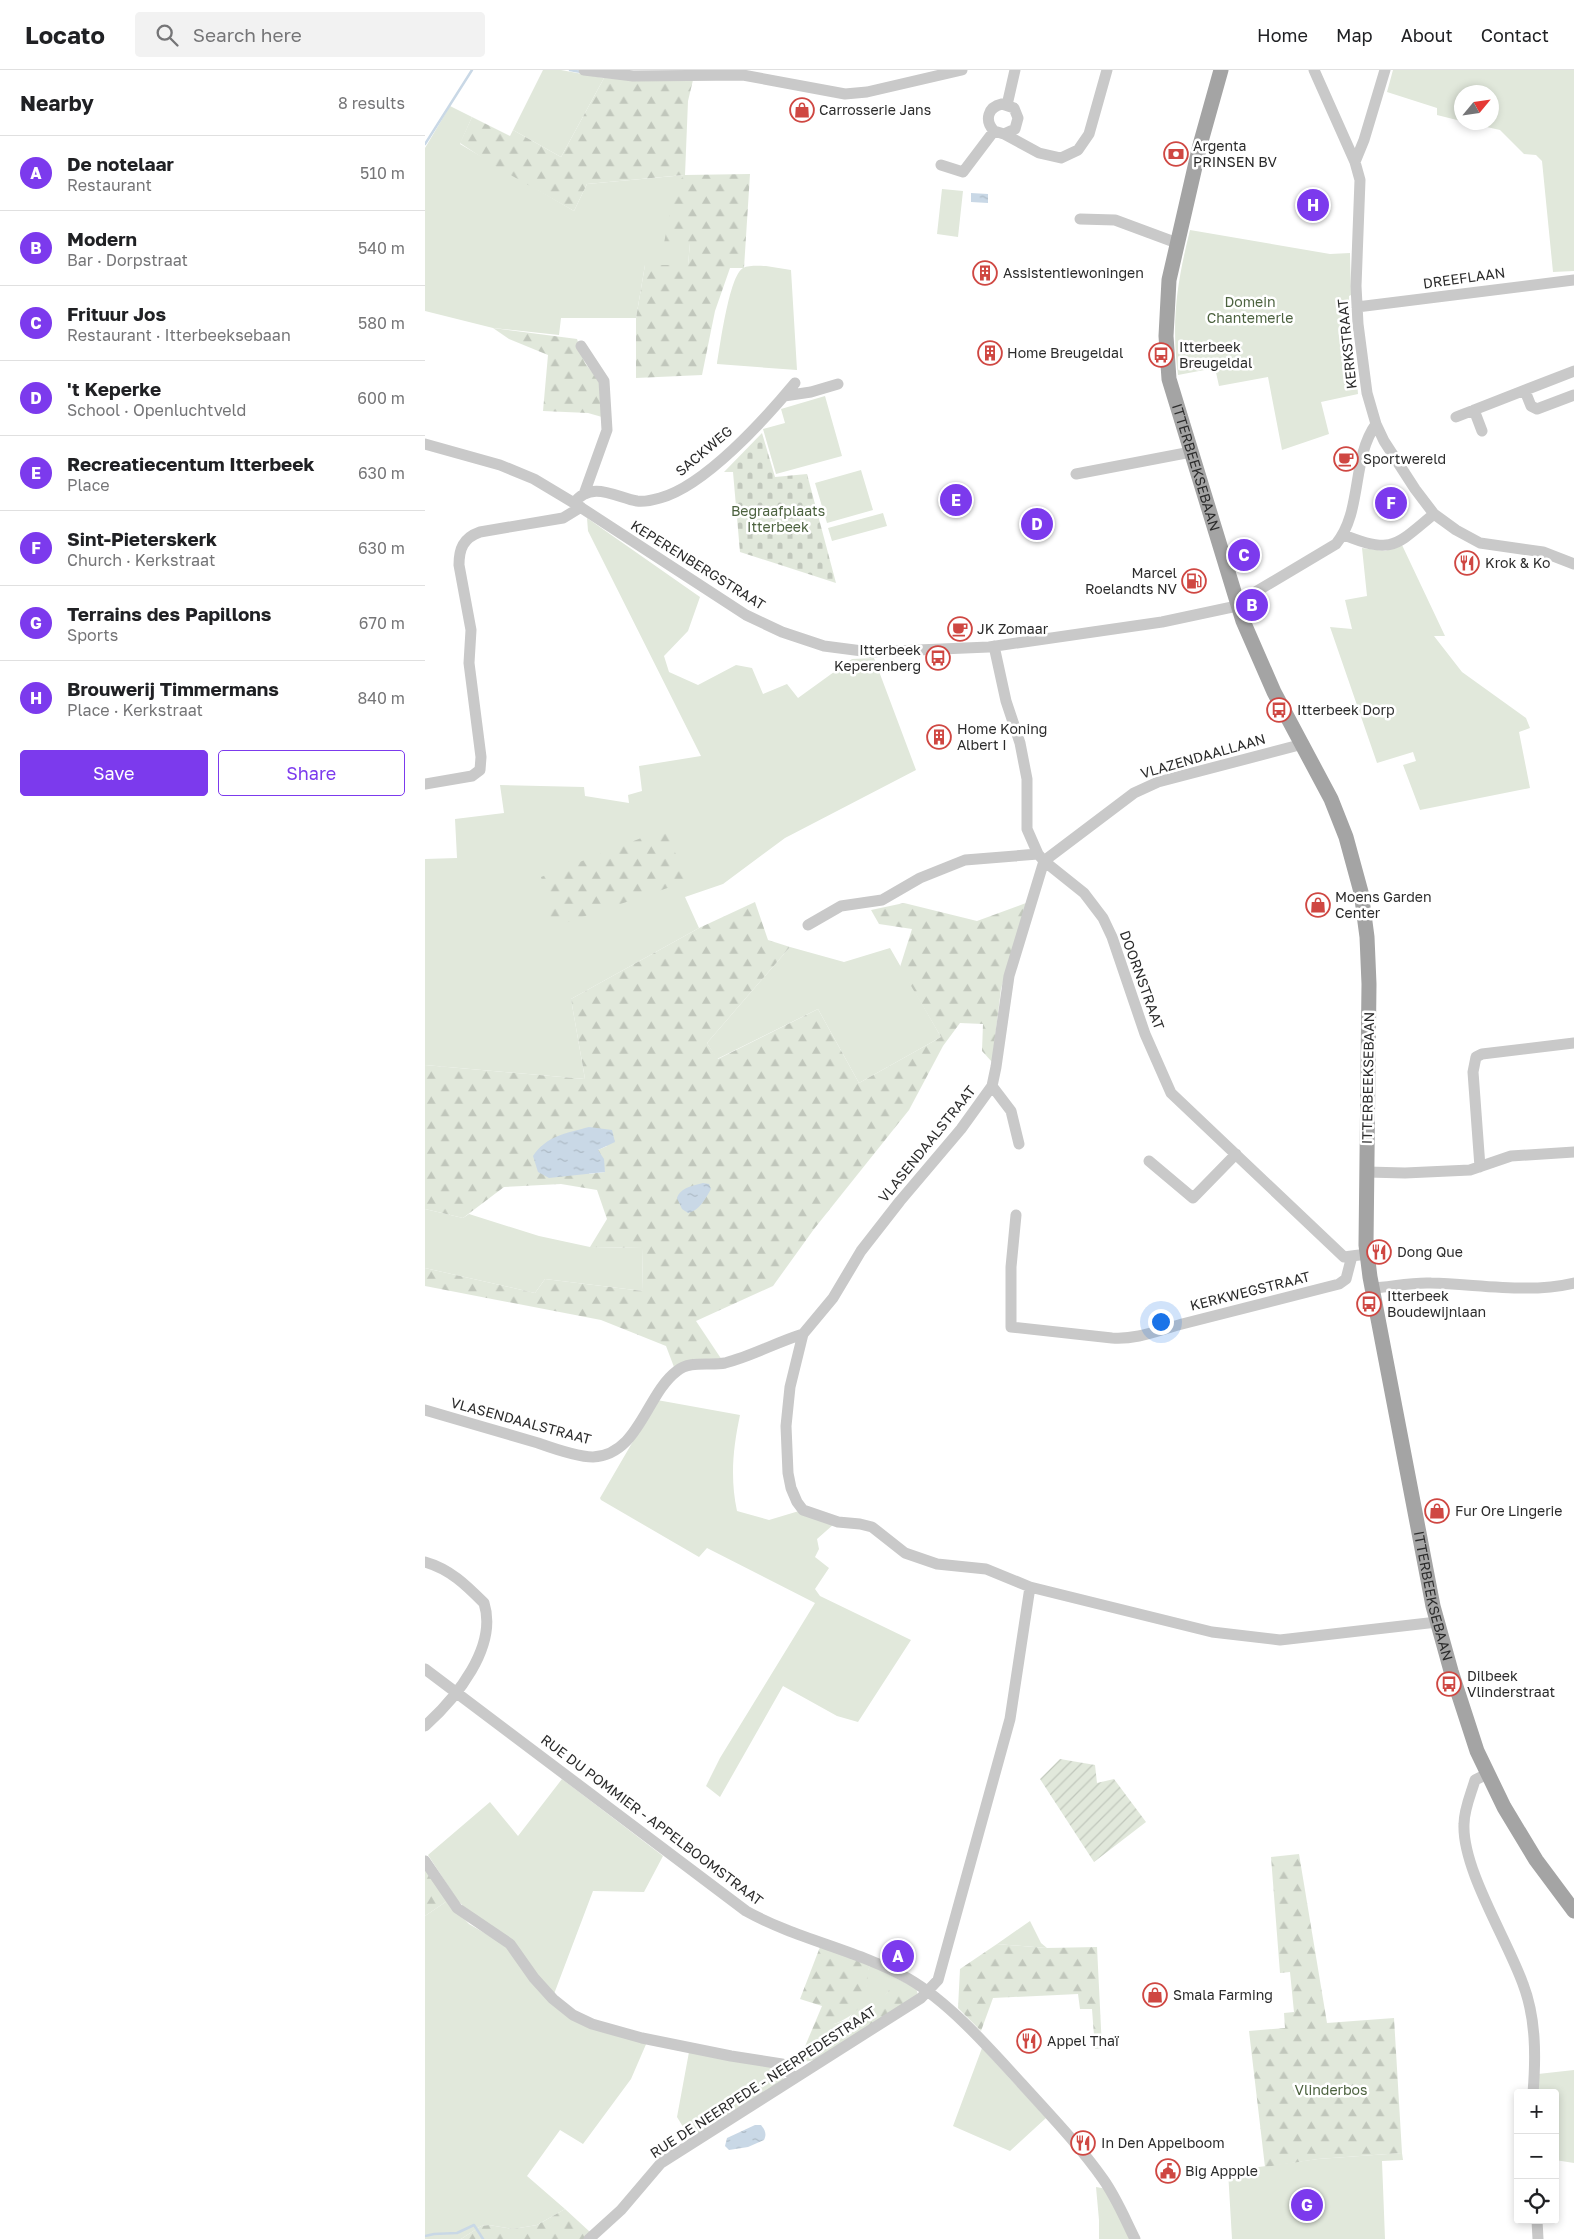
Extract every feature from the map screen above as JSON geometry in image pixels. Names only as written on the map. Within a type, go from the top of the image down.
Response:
[{"type":"main road","name":"ITTERBEEKSEBAAN","points":[[1221,70],[1177,243],[1167,302],[1169,379],[1225,560],[1237,606],[1274,692],[1331,799],[1346,837],[1361,892],[1369,984],[1367,1172],[1359,1255],[1373,1288],[1437,1622],[1452,1677],[1477,1751],[1487,1774],[1536,1860],[1574,1911]]},
{"type":"street","points":[[584,70],[633,76],[743,75],[845,94],[867,92],[962,70]]},
{"type":"street","points":[[1007,104],[1015,70]]},
{"type":"street","points":[[941,165],[963,172],[999,133],[1011,132],[1018,124],[1017,113],[1007,104],[997,105],[989,114],[990,127],[999,133],[1039,153],[1061,158],[1078,150],[1089,134],[1107,70]]},
{"type":"street","name":"KERKSTRAAT","points":[[1314,70],[1355,162],[1360,180],[1357,307],[1365,386],[1376,424],[1399,467],[1434,514],[1461,533],[1480,543],[1543,552],[1574,564]]},
{"type":"street","points":[[1355,162],[1364,140],[1385,70]]},
{"type":"street","points":[[1080,219],[1115,220],[1177,243]]},
{"type":"street","name":"DREEFLAAN","points":[[1357,307],[1574,280]]},
{"type":"street","points":[[425,784],[471,776],[480,770],[481,757],[469,663],[471,630],[459,565],[459,555],[463,544],[474,534],[480,532],[563,518],[577,505],[584,494],[607,430],[604,381],[581,346]]},
{"type":"street","points":[[1455,417],[1574,372]]},
{"type":"street","name":"SACKWEG","points":[[584,494],[595,490],[614,493],[639,501],[659,499],[675,493],[692,484],[713,467],[795,383]]},
{"type":"street","points":[[784,396],[811,392],[838,384]]},
{"type":"street","points":[[1525,391],[1531,406],[1537,409],[1574,395]]},
{"type":"street","points":[[1474,410],[1482,431]]},
{"type":"street","points":[[1237,606],[1247,597],[1336,544],[1344,534],[1358,484],[1365,440],[1376,424]]},
{"type":"street","name":"KEPERENBERGSTRAAT","points":[[425,444],[500,465],[534,479],[746,615],[782,632],[824,646],[870,652],[958,650],[1162,622],[1237,606]]},
{"type":"street","points":[[1076,474],[1191,452]]},
{"type":"street","points":[[1344,534],[1369,544],[1387,546],[1407,536],[1434,514]]},
{"type":"street","name":"DOORNSTRAAT","points":[[994,646],[1006,701],[1020,743],[1027,779],[1027,829],[1041,858],[1084,893],[1103,918],[1112,937],[1145,1034],[1171,1093],[1344,1256],[1359,1255]]},
{"type":"street","name":"VLAZENDAALLAAN","points":[[1041,858],[1134,793],[1158,782],[1303,744]]},
{"type":"street","points":[[808,925],[841,906],[882,900],[920,878],[965,860],[1041,858]]},
{"type":"street","name":"VLASENDAALSTRAAT","points":[[425,1410],[556,1449],[592,1457],[605,1454],[621,1446],[633,1433],[665,1382],[678,1369],[689,1365],[724,1363],[802,1339],[833,1298],[861,1251],[900,1201],[961,1129],[992,1086],[1009,976],[1041,858]]},
{"type":"street","points":[[1480,1167],[1473,1072],[1476,1056],[1500,1051],[1574,1043]]},
{"type":"street","points":[[992,1086],[1011,1111],[1019,1144]]},
{"type":"street","points":[[1367,1172],[1471,1170],[1511,1156],[1574,1152]]},
{"type":"street","points":[[1149,1161],[1193,1198],[1236,1154]]},
{"type":"street","name":"KERKWEGSTRAAT","points":[[1016,1215],[1011,1266],[1011,1327],[1125,1339],[1146,1335],[1174,1326],[1339,1284],[1346,1279],[1359,1255]]},
{"type":"street","points":[[1373,1288],[1428,1283],[1533,1288],[1555,1287],[1574,1283]]},
{"type":"street","points":[[802,1339],[790,1388],[786,1426],[786,1454],[791,1488],[803,1510],[838,1522],[872,1527],[905,1553],[924,1560],[986,1569],[1030,1587],[1212,1632],[1280,1640],[1437,1622]]},
{"type":"street","points":[[425,1562],[451,1573],[484,1603],[488,1626],[485,1643],[479,1658],[455,1692],[425,1726]]},
{"type":"street","name":"RUE DE NEERPEDE - NEERPEDESTRAAT","points":[[589,2239],[621,2210],[661,2162],[921,1998],[938,1980],[1010,1719],[1030,1587]]},
{"type":"street","name":"RUE DU POMMIER - APPELBOOMSTRAAT","points":[[425,1669],[746,1911],[793,1934],[881,1964],[928,1991],[988,2046],[1058,2124],[1103,2179],[1117,2201],[1135,2239]]},
{"type":"street","points":[[1487,1774],[1475,1780],[1464,1815],[1464,1837],[1469,1860],[1523,1984],[1532,2015],[1535,2045],[1533,2089]]},
{"type":"street","points":[[425,1861],[457,1908],[469,1918],[503,1938],[553,1999],[573,2015],[592,2024],[642,2038],[782,2064],[794,2078]]},
{"type":"street","points":[[1537,2224],[1538,2239]]},
{"type":"green space","points":[[543,70],[561,70],[604,78],[561,157],[513,130]]},
{"type":"green space","points":[[1393,70],[1574,70],[1574,271],[1553,272],[1542,161],[1536,155],[1524,154],[1499,130],[1499,85],[1454,85],[1454,119],[1437,115],[1437,108],[1387,92]]},
{"type":"green space","points":[[604,78],[693,80],[688,101],[685,175],[750,174],[744,268],[730,268],[715,311],[702,375],[636,378],[636,318],[645,265],[688,265],[690,243],[664,243],[675,188],[684,175],[587,184],[574,211],[493,165],[460,143],[472,117],[510,136],[513,130],[561,157]]},
{"type":"green space","points":[[450,106],[472,117],[460,144],[574,211],[587,184],[685,175],[665,243],[690,243],[688,265],[645,265],[636,318],[561,318],[559,335],[493,328],[425,311],[425,148]]},
{"type":"green space","points":[[942,189],[963,191],[958,237],[937,234]]},
{"type":"green space","name":"Domein Chantemerle","points":[[1190,230],[1330,254],[1350,253],[1351,295],[1349,296],[1349,308],[1358,394],[1321,402],[1329,434],[1282,450],[1268,377],[1219,386],[1215,368],[1178,375],[1175,319],[1179,284]]},
{"type":"green space","points":[[766,266],[791,270],[797,370],[717,364],[729,297],[738,274],[745,267]]},
{"type":"green space","points":[[493,328],[577,339],[585,363],[599,381],[602,417],[588,413],[543,411],[548,355],[509,339]]},
{"type":"green space","points":[[825,396],[842,456],[776,474],[763,429],[785,423],[781,409]]},
{"type":"green space","name":"Begraafplaats Itterbeek","points":[[762,433],[775,477],[807,474],[836,583],[740,552],[733,472],[724,472]]},
{"type":"green space","points":[[861,470],[873,510],[827,523],[815,483]]},
{"type":"green space","points":[[883,513],[887,526],[832,541],[828,528]]},
{"type":"green space","points":[[587,518],[700,597],[688,631],[664,656],[669,672],[698,685],[736,665],[752,668],[763,694],[787,684],[798,698],[852,659],[874,658],[916,770],[785,838],[723,884],[685,897],[699,928],[571,999],[585,1079],[425,1065],[425,859],[457,858],[455,819],[504,813],[500,785],[584,787],[585,796],[629,803],[628,795],[642,791],[639,766],[701,756],[588,531]]},
{"type":"green space","points":[[1402,545],[1445,636],[1434,636],[1462,672],[1526,718],[1530,728],[1519,732],[1530,788],[1420,810],[1403,765],[1416,761],[1413,752],[1377,763],[1330,627],[1352,629],[1345,600],[1367,596],[1362,548],[1385,551]]},
{"type":"green space","points":[[667,828],[685,882],[553,927],[541,877]]},
{"type":"green space","points":[[755,902],[768,940],[790,947],[707,1043],[718,1059],[818,1009],[859,1083],[941,1037],[900,967],[912,929],[879,924],[871,910],[904,903],[977,921],[1026,903],[1001,989],[992,1062],[982,1051],[983,1024],[960,1023],[943,1046],[909,1110],[814,1229],[773,1286],[696,1321],[724,1363],[674,1367],[666,1346],[601,1320],[425,1286],[425,1268],[535,1293],[545,1279],[643,1291],[642,1248],[590,1247],[607,1219],[597,1190],[561,1184],[504,1187],[463,1218],[425,1209],[425,1065],[585,1079],[571,999],[699,928]],"holes":[[[589,1127],[607,1146],[598,1150],[605,1172],[589,1174]]]},
{"type":"green space","points":[[790,947],[844,962],[890,948],[941,1037],[859,1083],[818,1009],[717,1059],[707,1043]]},
{"type":"green space","points":[[425,1209],[463,1218],[469,1214],[539,1236],[590,1247],[642,1248],[643,1291],[545,1279],[535,1293],[425,1268]]},
{"type":"green space","points":[[657,1400],[740,1415],[733,1463],[737,1511],[769,1520],[799,1511],[834,1524],[817,1539],[819,1549],[815,1557],[829,1568],[815,1589],[820,1596],[911,1640],[858,1722],[837,1716],[783,1686],[720,1797],[706,1786],[720,1758],[815,1603],[707,1548],[699,1557],[601,1500],[600,1498]]},
{"type":"green space","points":[[1060,1759],[1095,1765],[1097,1783],[1114,1779],[1146,1822],[1094,1862],[1040,1779]]},
{"type":"green space","points":[[562,1779],[663,1856],[644,1892],[593,1891],[554,1994],[458,1901],[428,1855],[490,1802],[518,1836]]},
{"type":"green space","name":"Vlinderbos","points":[[1299,1854],[1327,2023],[1394,2018],[1402,2153],[1318,2159],[1265,2167],[1249,2031],[1285,2028],[1284,2013],[1294,2012],[1290,1972],[1280,1973],[1271,1857]]},
{"type":"green space","points":[[425,1868],[447,1901],[425,1916]]},
{"type":"green space","points":[[447,1901],[469,1924],[507,1946],[551,2002],[647,2042],[631,2079],[583,2144],[560,2130],[527,2176],[565,2209],[537,2225],[513,2229],[489,2225],[481,2226],[461,2239],[425,2239],[425,1916]]},
{"type":"green space","points":[[1030,1921],[1041,1943],[1047,1948],[997,1944]]},
{"type":"green space","points":[[997,1944],[1047,1948],[1097,1947],[1102,2048],[1095,2049],[1092,2009],[1080,2009],[1078,1994],[993,1998],[981,2031],[958,2008],[960,1969]]},
{"type":"green space","points":[[820,1947],[870,1965],[866,1992],[861,2004],[853,2014],[834,2024],[829,2048],[815,2052],[806,2044],[822,2006],[800,1999]]},
{"type":"green space","points":[[870,1965],[916,1988],[918,1995],[903,2006],[889,1990],[880,2003],[866,2016],[871,2027],[828,2055],[799,2062],[806,2044],[815,2052],[834,2024],[849,2019],[867,1985],[867,1973]]},
{"type":"green space","points":[[889,1990],[904,1993],[903,2006],[871,2027],[862,2023],[868,2014]]},
{"type":"green space","points":[[982,2048],[1046,2118],[1010,2151],[953,2126]]},
{"type":"green space","points":[[689,2052],[780,2067],[784,2075],[783,2081],[691,2140],[677,2117]]},
{"type":"green space","points":[[1574,2070],[1574,2163],[1559,2161],[1559,2089],[1537,2089],[1538,2074]]},
{"type":"green space","points":[[1402,2153],[1403,2160],[1382,2161],[1385,2239],[1232,2239],[1228,2171],[1318,2159]]},
{"type":"green space","points":[[1096,2187],[1107,2189],[1131,2239],[1099,2239]]},
{"type":"green space","points":[[565,2209],[590,2232],[585,2239],[461,2239],[481,2226],[489,2225],[513,2229],[537,2225]]},
{"type":"water","points":[[971,193],[988,194],[988,203],[971,202]]},
{"type":"water","points":[[589,1127],[612,1130],[615,1142],[598,1150],[604,1159],[605,1172],[549,1178],[538,1172],[533,1156],[538,1149],[558,1136]]},
{"type":"water","points":[[703,1183],[709,1184],[711,1189],[699,1207],[688,1213],[682,1209],[677,1198],[679,1194],[684,1189]]},
{"type":"water","points":[[755,2125],[761,2125],[764,2129],[764,2140],[748,2147],[729,2150],[725,2146],[727,2138]]},
{"type":"waterway","points":[[425,144],[472,70]]},
{"type":"waterway","points":[[570,70],[581,72]]},
{"type":"waterway","points":[[425,2236],[457,2233],[474,2225],[483,2239]]},
{"type":"place","name":"Carrosserie Jans","points":[[802,110]]},
{"type":"place","name":"Argenta PRINSEN BV","points":[[1176,154]]},
{"type":"place","name":"Brouwerij Timmermans","points":[[1313,205]]},
{"type":"place","name":"Assistentiewoningen","points":[[985,273]]},
{"type":"place","name":"Home Breugeldal","points":[[990,353]]},
{"type":"place","name":"Itterbeek Breugeldal","points":[[1161,355]]},
{"type":"place","name":"Sportwereld","points":[[1346,459]]},
{"type":"place","name":"Recreatiecentum Itterbeek","points":[[956,500]]},
{"type":"place","name":"Sint-Pieterskerk","points":[[1391,503]]},
{"type":"place","name":"'t Keperke","points":[[1037,524]]},
{"type":"place","name":"Frituur Jos","points":[[1244,555]]},
{"type":"place","name":"Krok & Ko","points":[[1467,563]]},
{"type":"place","name":"Marcel Roelandts NV","points":[[1194,581]]},
{"type":"place","name":"Modern","points":[[1252,605]]},
{"type":"place","name":"JK Zomaar","points":[[960,629]]},
{"type":"place","name":"Itterbeek Keperenberg","points":[[938,658]]},
{"type":"place","name":"Itterbeek Dorp","points":[[1279,710]]},
{"type":"place","name":"Home Koning Albert I","points":[[939,737]]},
{"type":"place","name":"Moens Garden Center","points":[[1318,905]]},
{"type":"place","name":"Dong Que","points":[[1379,1252]]},
{"type":"place","name":"Itterbeek Boudewijnlaan","points":[[1369,1304]]},
{"type":"place","name":"Fur Ore Lingerie","points":[[1437,1511]]},
{"type":"place","name":"Dilbeek Vlinderstraat","points":[[1449,1684]]},
{"type":"place","name":"De notelaar","points":[[898,1956]]},
{"type":"place","name":"Smala Farming","points":[[1155,1995]]},
{"type":"place","name":"Appel Thaï","points":[[1029,2041]]},
{"type":"place","name":"In Den Appelboom","points":[[1083,2143]]},
{"type":"place","name":"Big Appple","points":[[1168,2171]]},
{"type":"place","name":"Terrains des Papillons","points":[[1307,2205]]}]
